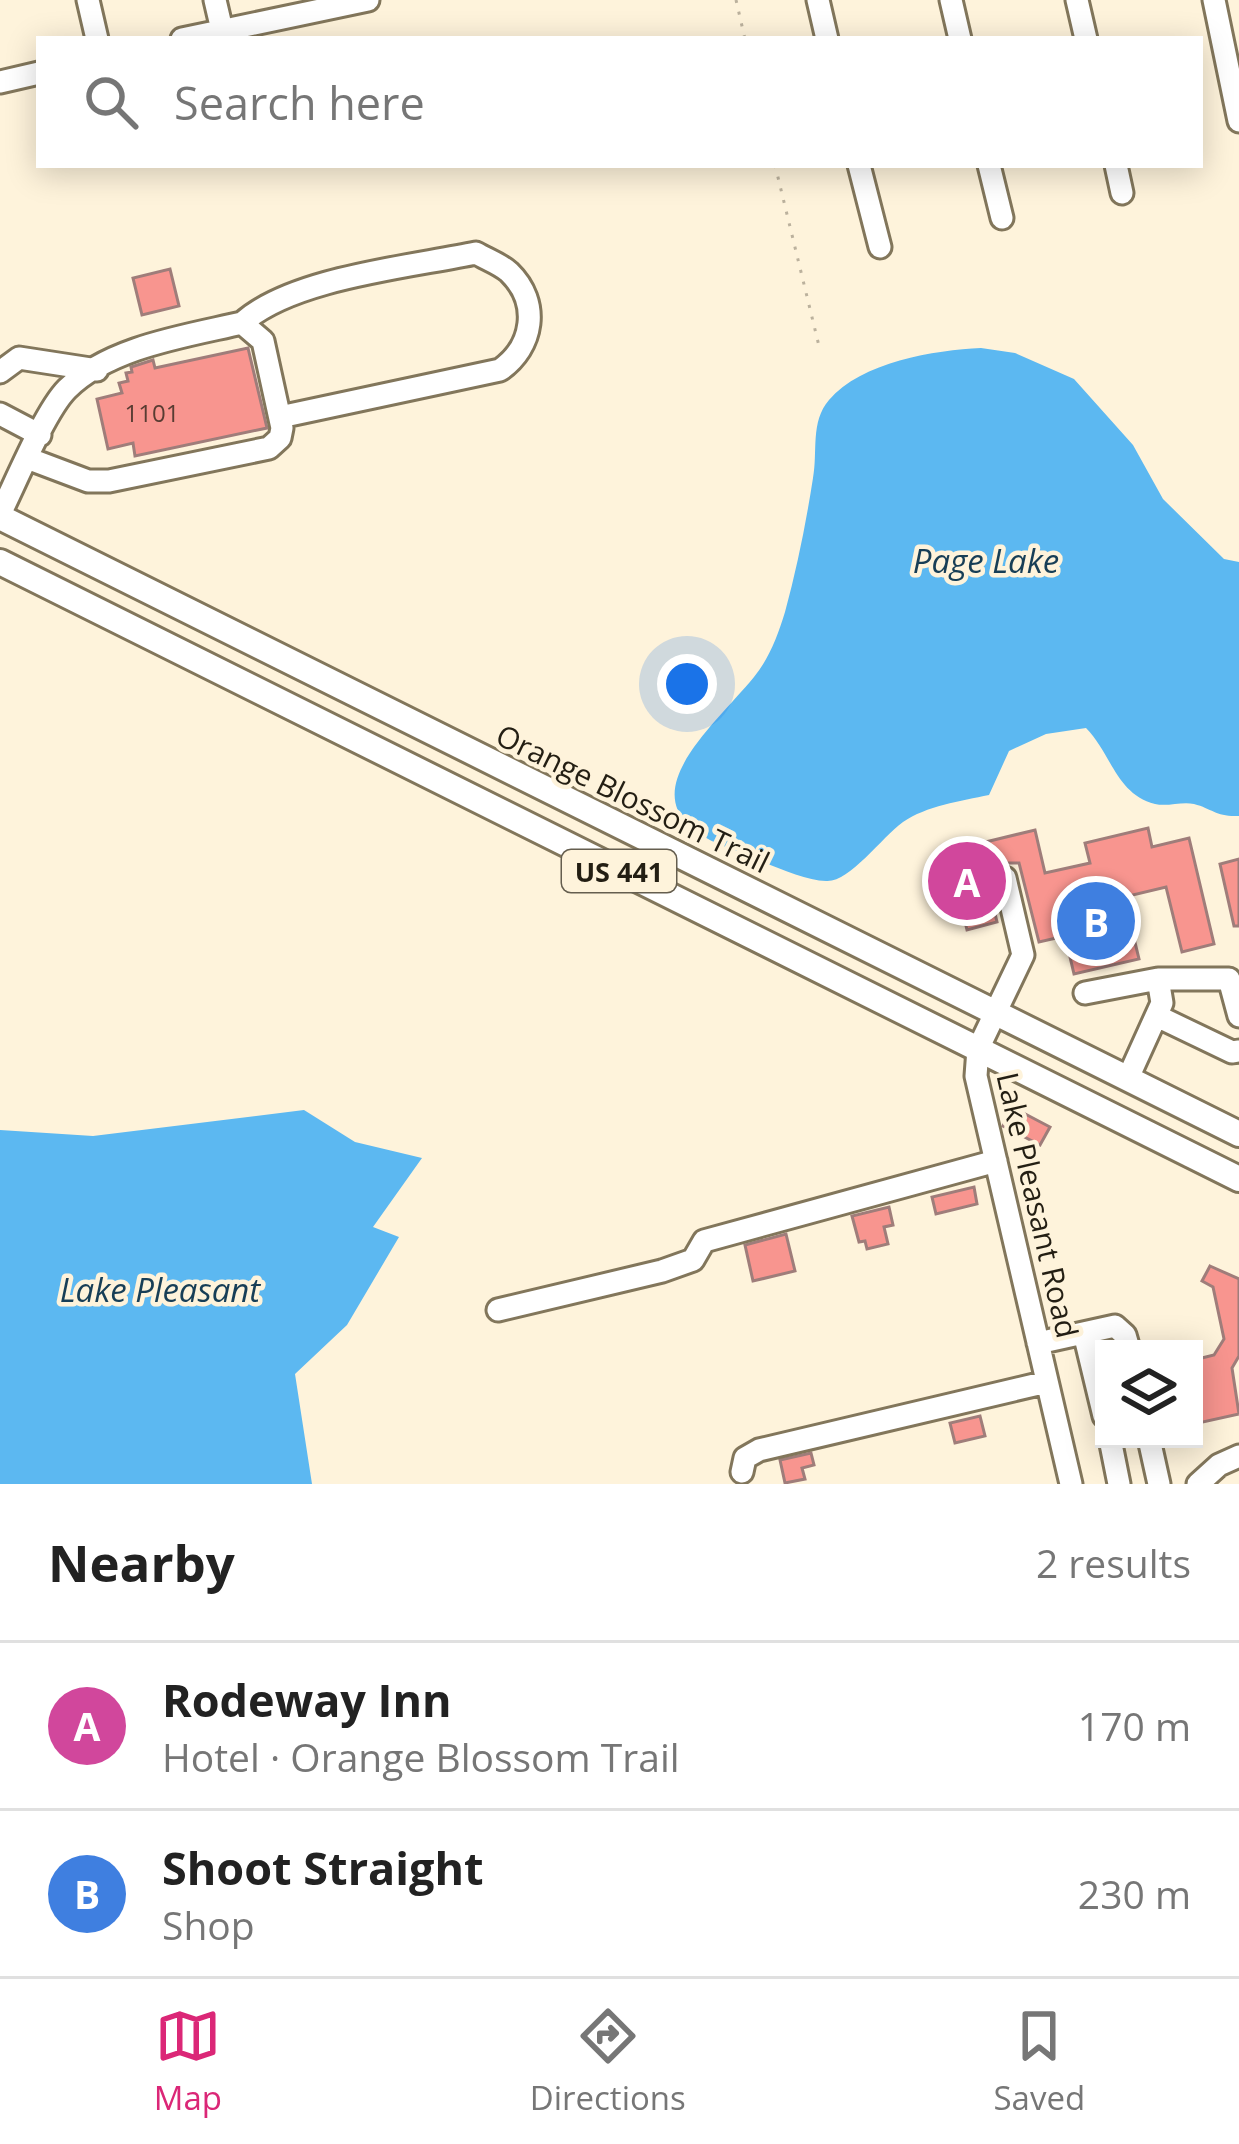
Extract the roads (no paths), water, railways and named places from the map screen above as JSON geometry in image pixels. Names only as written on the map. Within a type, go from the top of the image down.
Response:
[{"type":"main road","name":"Orange Blossom Trail","points":[[0,515],[1128,1078],[1236,1127]]},
{"type":"main road","name":"US 441","points":[[0,562],[1239,1179]]},
{"type":"street","points":[[88,0],[96,36]]},
{"type":"street","points":[[215,0],[222,30]]},
{"type":"street","points":[[195,36],[368,0]]},
{"type":"street","points":[[818,0],[826,36]]},
{"type":"street","points":[[951,0],[959,36]]},
{"type":"street","points":[[1078,0],[1086,36]]},
{"type":"street","points":[[1214,0],[1238,108]]},
{"type":"street","points":[[0,82],[36,74]]},
{"type":"street","points":[[860,168],[880,248]]},
{"type":"street","points":[[990,168],[1002,218]]},
{"type":"street","points":[[1117,168],[1122,193]]},
{"type":"street","points":[[0,515],[67,389],[126,351],[242,322],[259,307],[309,288],[476,253],[508,271],[524,292],[530,338],[519,357],[500,370],[280,417]]},
{"type":"street","points":[[27,458],[88,481],[109,481],[269,448],[280,438],[280,417],[263,340],[242,322]]},
{"type":"street","points":[[0,372],[19,358],[97,370]]},
{"type":"street","points":[[0,414],[40,435]]},
{"type":"street","name":"Lake Pleasant Road","points":[[1005,878],[1023,955],[978,1049],[976,1076],[1071,1484]]},
{"type":"street","points":[[1128,1078],[1162,1004],[1158,980]]},
{"type":"street","points":[[1085,993],[1158,980],[1229,980],[1239,1016]]},
{"type":"street","points":[[1157,1016],[1232,1052],[1239,1051]]},
{"type":"street","points":[[498,1310],[662,1271],[692,1260],[704,1241],[996,1161]]},
{"type":"street","points":[[1038,1343],[1115,1326],[1126,1340]]},
{"type":"street","points":[[1084,1333],[1095,1379]]},
{"type":"street","points":[[742,1472],[746,1458],[759,1450],[1047,1382]]},
{"type":"street","points":[[1112,1448],[1119,1484]]},
{"type":"street","points":[[1151,1448],[1159,1484]]},
{"type":"street","points":[[1198,1484],[1219,1465],[1239,1456]]},
{"type":"water","name":"Page Lake","points":[[981,348],[1015,353],[1074,379],[1133,445],[1163,499],[1224,559],[1239,562],[1239,816],[1194,804],[1160,805],[1142,799],[1123,782],[1086,728],[1046,734],[1009,751],[989,795],[912,816],[835,880],[791,873],[696,832],[679,812],[675,790],[696,744],[759,670],[776,638],[801,545],[823,409],[843,387],[879,367],[921,355]]},
{"type":"water","name":"Lake Pleasant","points":[[304,1110],[355,1142],[422,1158],[373,1227],[399,1237],[347,1325],[295,1374],[312,1484],[0,1484],[0,1130],[93,1136]]},
{"type":"place","name":"Rodeway Inn","points":[[967,881]]},
{"type":"place","name":"Shoot Straight","points":[[1096,921]]}]
